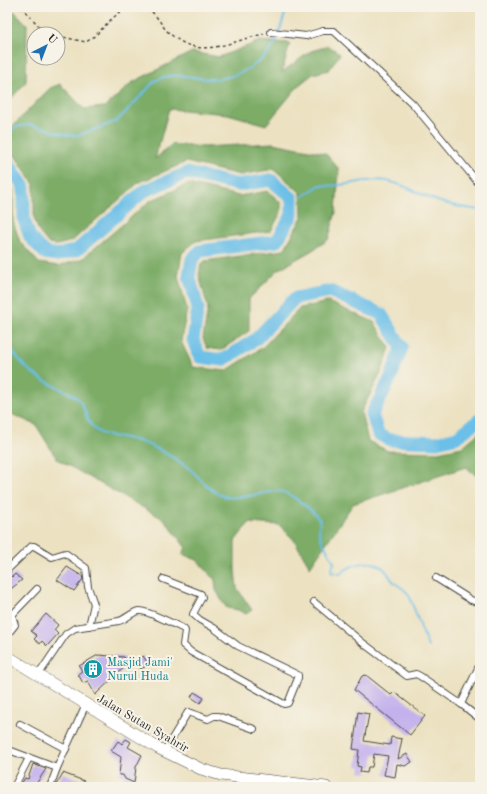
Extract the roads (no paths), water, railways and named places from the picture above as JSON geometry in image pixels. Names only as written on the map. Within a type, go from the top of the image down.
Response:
[{"type":"highway","name":"Jalan Sutan Syahrir","points":[[7,656],[39,674],[164,752],[187,763],[210,772],[259,783],[326,787]]},
{"type":"street","points":[[270,32],[306,36],[323,31],[334,31],[413,104],[480,185]]},
{"type":"street","points":[[7,570],[32,546],[52,557],[62,553],[67,554],[84,565],[87,571],[88,587],[94,604],[89,626]]},
{"type":"street","points":[[436,578],[471,600],[480,603]]},
{"type":"street","points":[[39,674],[66,634],[75,628],[125,619],[136,612],[144,611],[184,628],[183,645],[191,652],[284,704],[288,702],[298,675],[238,646],[214,628],[200,620],[194,614],[202,598],[201,594],[163,579]]},
{"type":"street","points":[[7,635],[15,625],[12,615],[37,589]]},
{"type":"street","points":[[314,602],[363,644],[408,676],[418,675],[461,704],[480,719]]},
{"type":"street","points":[[461,704],[480,664]]},
{"type":"street","points":[[50,787],[86,704]]},
{"type":"street","points":[[164,752],[188,712],[208,719],[218,716],[254,729]]},
{"type":"street","points":[[20,724],[66,749]]},
{"type":"street","points":[[9,750],[57,768]]},
{"type":"street","points":[[14,787],[29,758]]},
{"type":"waterway","points":[[7,132],[17,127],[26,125],[44,128],[61,134],[80,135],[117,121],[155,81],[160,78],[177,75],[218,79],[238,74],[259,61],[270,51],[278,36],[287,7]]},
{"type":"waterway","points":[[7,161],[24,187],[24,220],[30,237],[45,253],[58,255],[77,250],[144,191],[187,173],[239,185],[271,180],[292,198],[292,215],[277,241],[200,251],[192,259],[189,276],[198,308],[193,340],[200,357],[223,360],[256,339],[295,298],[330,291],[381,314],[402,347],[391,377],[372,414],[378,434],[390,440],[437,442],[457,437],[480,419]]},
{"type":"waterway","points":[[302,197],[320,185],[337,186],[370,180],[379,180],[399,184],[446,204],[480,210]]},
{"type":"waterway","points":[[7,342],[21,362],[32,372],[74,395],[82,404],[90,424],[100,433],[134,440],[158,449],[191,470],[212,490],[227,497],[232,498],[278,491],[288,494],[301,503],[320,521],[319,531],[321,539],[334,562],[331,572],[340,574],[350,567],[367,563],[372,563],[383,568],[393,581],[409,595],[428,647]]},
{"type":"place","name":"Masjid Jami' Nurul Huda","points":[[93,669]]}]
